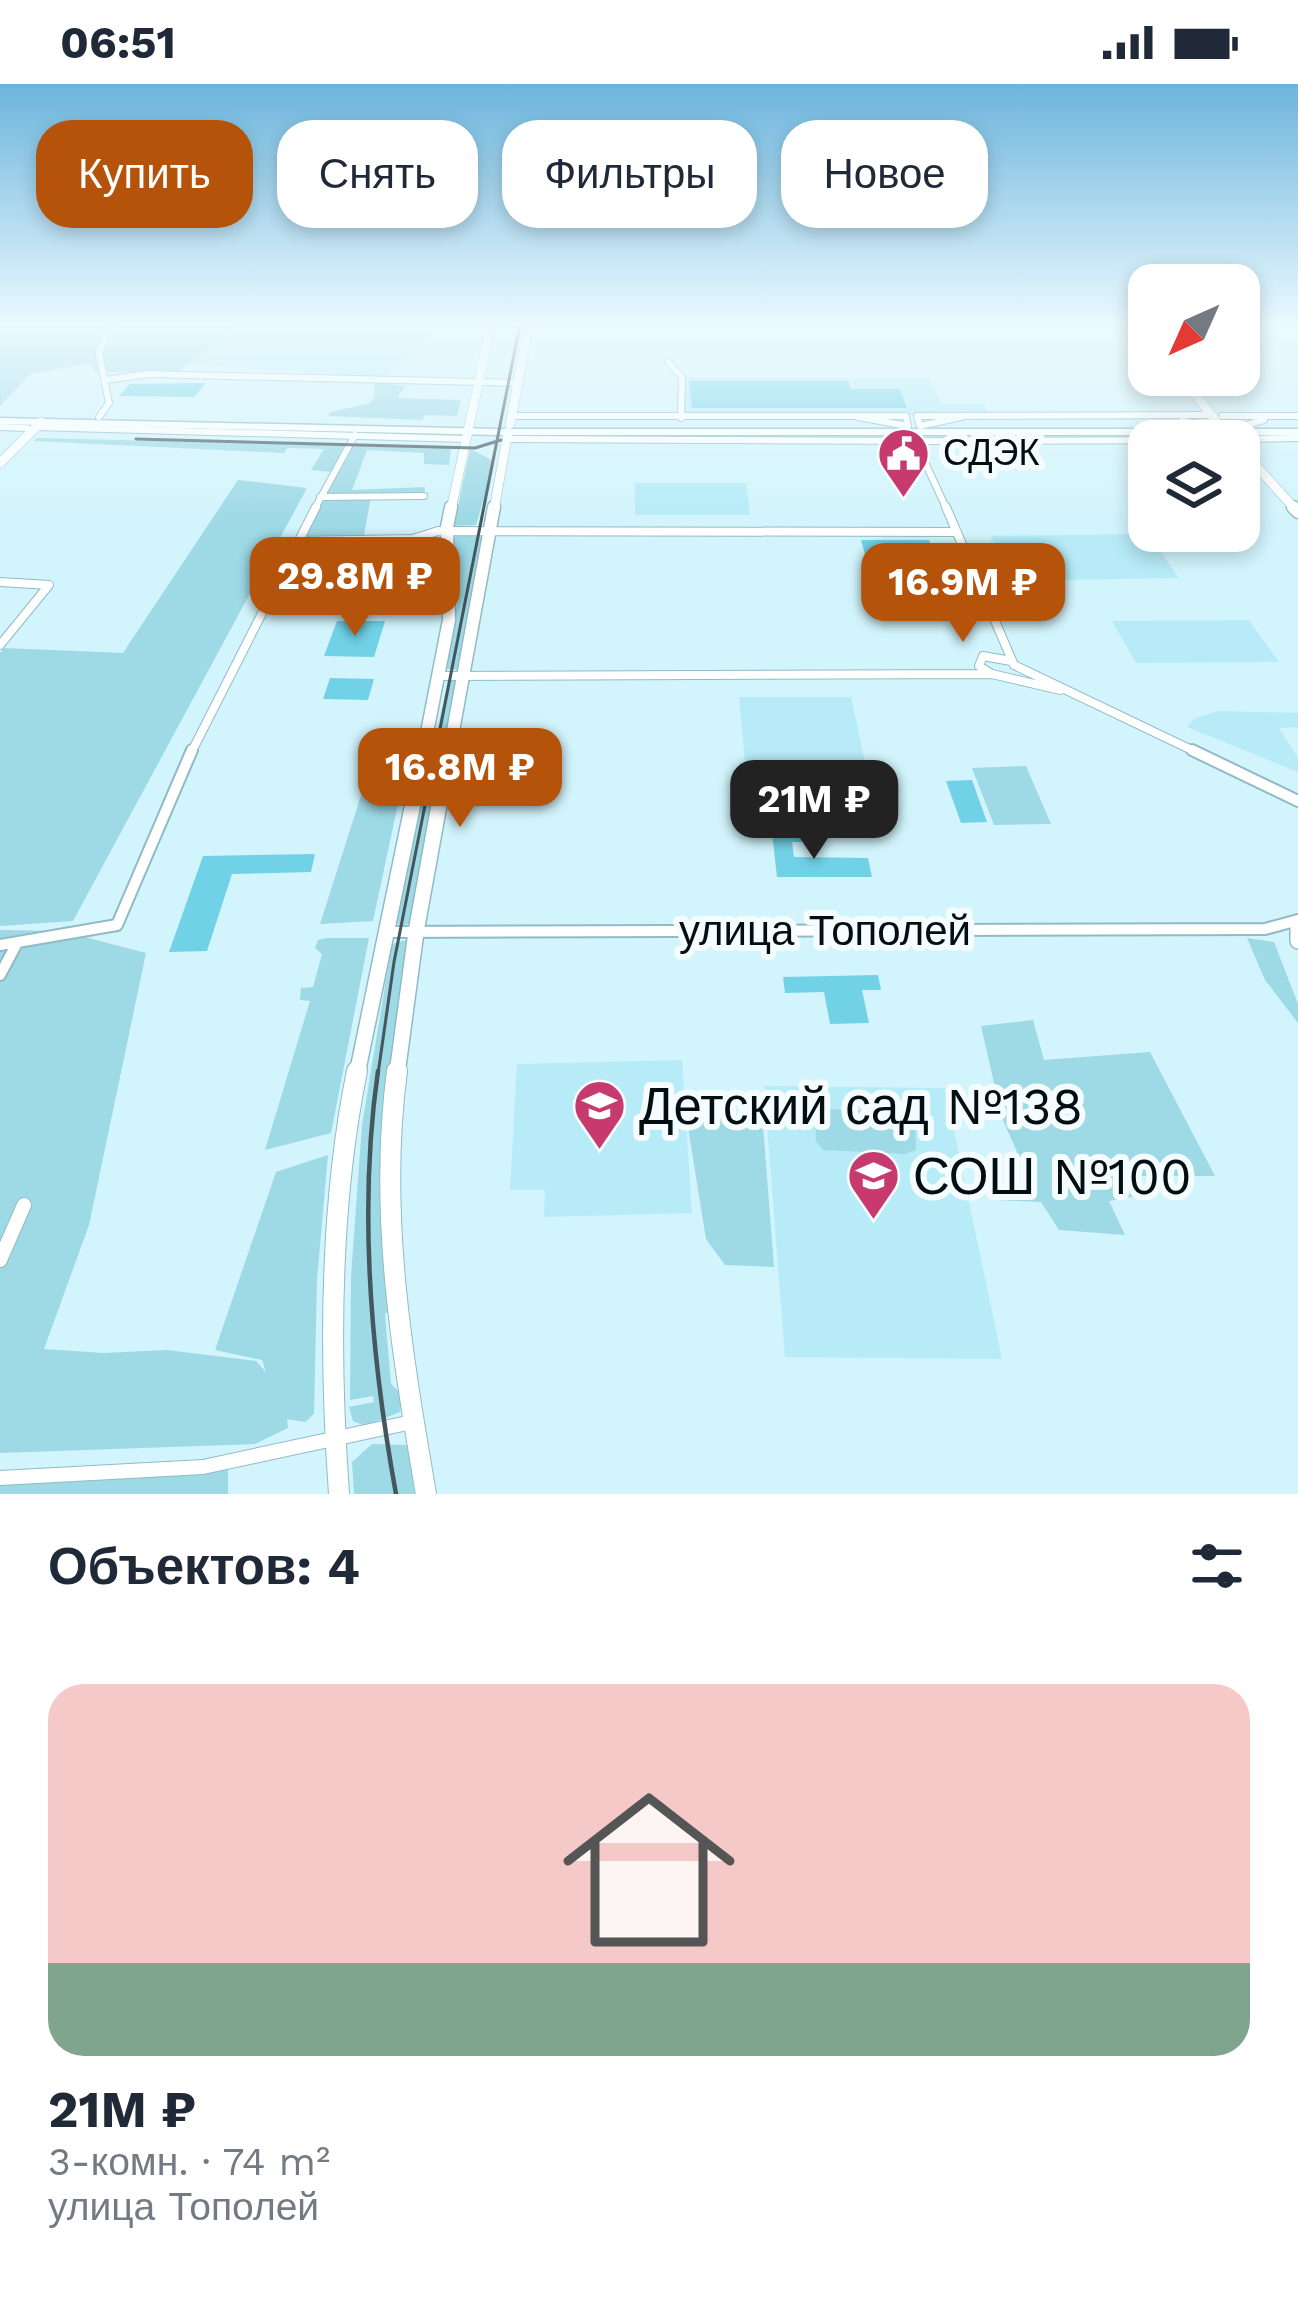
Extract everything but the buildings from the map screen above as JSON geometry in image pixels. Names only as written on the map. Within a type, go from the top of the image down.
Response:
[{"type":"main road","points":[[339,1494],[334,1440],[340,1210],[352,1097],[449,620],[449,533],[475,390]]},
{"type":"main road","points":[[426,1494],[412,1422],[390,1212],[394,1096],[416,932],[516,390]]},
{"type":"main road","points":[[1199,396],[1221,420]]},
{"type":"main road","points":[[0,459],[36,423],[99,417],[467,432],[548,424],[1128,432]]},
{"type":"main road","points":[[0,421],[467,432]]},
{"type":"main road","points":[[509,428],[572,432],[1128,430]]},
{"type":"main road","points":[[1260,429],[1298,428]]},
{"type":"main road","points":[[1260,468],[1298,512]]},
{"type":"main road","points":[[1298,921],[1298,942]]},
{"type":"street","points":[[99,417],[109,404],[107,390]]},
{"type":"street","points":[[682,390],[682,418]]},
{"type":"street","points":[[509,428],[617,440],[834,440],[917,429],[961,417],[1159,416],[1179,420]]},
{"type":"street","points":[[1260,422],[1281,416]]},
{"type":"street","points":[[1260,422],[1281,416]]},
{"type":"street","points":[[1281,416],[1298,428]]},
{"type":"street","points":[[548,424],[585,417]]},
{"type":"street","points":[[509,428],[585,417],[858,417],[972,439],[1128,435]]},
{"type":"street","points":[[71,422],[89,428]]},
{"type":"street","points":[[36,423],[388,436],[467,432]]},
{"type":"street","points":[[917,429],[994,630],[1012,663]]},
{"type":"street","points":[[388,436],[426,430]]},
{"type":"street","points":[[572,432],[617,440]]},
{"type":"street","points":[[834,440],[880,432]]},
{"type":"street","points":[[1058,439],[1094,432]]},
{"type":"street","points":[[0,945],[117,925],[195,743],[355,435]]},
{"type":"street","points":[[320,497],[424,496]]},
{"type":"street","points":[[298,541],[490,532],[957,532]]},
{"type":"street","points":[[345,605],[363,540]]},
{"type":"street","points":[[0,581],[49,585],[0,645]]},
{"type":"street","points":[[994,630],[980,666],[996,675]]},
{"type":"street","points":[[941,674],[981,658],[1012,663],[1298,801]]},
{"type":"street","points":[[996,675],[1012,663]]},
{"type":"street","points":[[437,676],[996,675],[1060,690]]},
{"type":"street","name":"улица Тополей","points":[[385,932],[1265,929],[1298,921]]},
{"type":"street","name":"улица Тополей","points":[[1265,929],[1298,942]]},
{"type":"street","points":[[0,976],[16,945]]},
{"type":"street","points":[[0,1260],[23,1205]]},
{"type":"street","points":[[0,1478],[203,1467],[412,1422]]},
{"type":"shaded area","points":[[0,390],[15,390],[0,406]]},
{"type":"shaded area","points":[[374,390],[403,390],[397,398],[461,400],[457,416],[425,415],[422,420],[329,416],[374,398]]},
{"type":"shaded area","points":[[678,390],[935,390],[941,403],[983,403],[990,415],[678,415]]},
{"type":"shaded area","points":[[34,441],[451,448],[449,465],[424,464],[424,453],[367,450],[352,490],[425,487],[424,496],[371,497],[363,540],[298,541],[332,472],[311,470],[324,449],[287,448],[284,453]]},
{"type":"shaded area","points":[[470,449],[490,459],[493,467],[476,525],[454,526]]},
{"type":"shaded area","points":[[238,480],[307,488],[73,921],[0,926],[0,653],[4,648],[123,653]]},
{"type":"shaded area","points":[[635,483],[746,483],[750,515],[635,515]]},
{"type":"shaded area","points":[[1128,534],[1128,552],[1161,552],[1179,578],[1013,581],[991,536]]},
{"type":"shaded area","points":[[485,537],[462,670],[447,669],[458,598],[453,538]]},
{"type":"shaded area","points":[[1249,620],[1279,662],[1136,663],[1112,621]]},
{"type":"shaded area","points":[[448,680],[458,681],[449,719],[451,733],[413,923],[400,926],[396,921]]},
{"type":"shaded area","points":[[739,697],[851,697],[877,818],[750,817]]},
{"type":"shaded area","points":[[1217,711],[1298,713],[1298,727],[1279,728],[1298,758],[1298,772],[1187,727],[1194,719]]},
{"type":"shaded area","points":[[1026,766],[1051,824],[994,825],[972,768]]},
{"type":"shaded area","points":[[402,785],[373,921],[320,924],[364,786]]},
{"type":"shaded area","points":[[782,786],[839,787],[847,792],[850,807],[839,812],[779,811],[772,794]]},
{"type":"shaded area","points":[[0,930],[62,931],[146,953],[89,1225],[44,1349],[167,1350],[256,1361],[266,1372],[262,1360],[215,1350],[276,1172],[328,1155],[317,1280],[314,1414],[305,1422],[287,1419],[288,1428],[255,1444],[0,1453]]},
{"type":"shaded area","points":[[369,938],[331,1133],[265,1150],[310,1001],[300,1000],[301,988],[313,987],[322,954],[315,948],[318,940]]},
{"type":"shaded area","points":[[1247,938],[1274,942],[1298,1004],[1298,1023],[1265,980]]},
{"type":"shaded area","points":[[406,940],[414,946],[395,1056],[392,1307],[385,1314],[391,1384],[403,1396],[400,1412],[365,1426],[353,1421],[349,1407],[374,1402],[373,1396],[350,1400],[351,1276],[362,1125],[392,944]]},
{"type":"shaded area","points":[[1033,1020],[1044,1060],[1150,1052],[1215,1176],[1137,1176],[1142,1195],[1109,1201],[1125,1235],[1059,1230],[1041,1202],[997,1200],[985,1161],[1017,1152],[1002,1118],[981,1026]]},
{"type":"shaded area","name":"Детский сад №138","points":[[682,1060],[692,1213],[544,1217],[545,1190],[510,1190],[517,1064]]},
{"type":"shaded area","name":"СОШ №100","points":[[764,1086],[945,1088],[1002,1359],[785,1357]]},
{"type":"shaded area","points":[[829,1109],[909,1113],[915,1122],[916,1150],[905,1154],[823,1150],[816,1141],[815,1117]]},
{"type":"shaded area","points":[[762,1112],[774,1267],[725,1265],[706,1239],[686,1115]]},
{"type":"shaded area","points":[[372,1444],[407,1445],[415,1494],[354,1494],[352,1462]]},
{"type":"shaded area","points":[[228,1470],[228,1494],[0,1494],[0,1480]]},
{"type":"tram line","points":[[497,441],[507,390]]},
{"type":"tram line","points":[[136,439],[475,448],[497,441]]},
{"type":"tram line","points":[[497,441],[501,440]]},
{"type":"tram line","points":[[378,1074],[394,962],[497,441]]},
{"type":"tram line","points":[[378,1071],[369,1176],[370,1283],[396,1494]]},
{"type":"place","name":"СДЭК","points":[[904,499]]},
{"type":"place","name":"Детский сад №138","points":[[600,1152]]},
{"type":"place","name":"СОШ №100","points":[[874,1222]]}]
